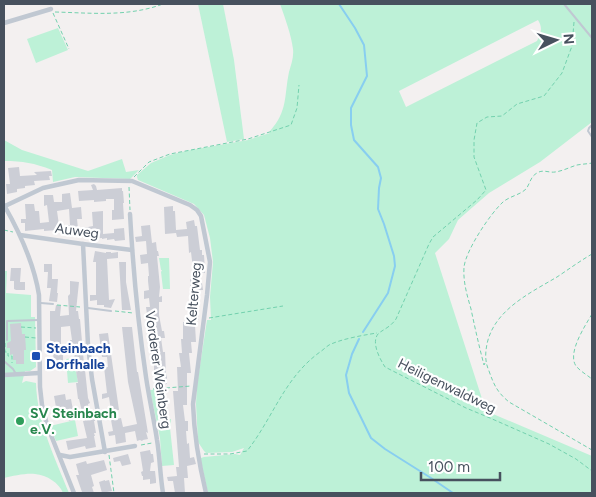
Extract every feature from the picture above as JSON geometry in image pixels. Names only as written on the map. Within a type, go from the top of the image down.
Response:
[{"type":"street","points":[[4,24],[51,10]]},
{"type":"street","name":"Kelterweg","points":[[4,205],[43,188],[65,182],[79,180],[132,181],[190,205],[197,210],[201,216],[210,262],[193,404],[193,421],[206,493]]},
{"type":"street","points":[[4,205],[20,235],[37,283],[39,303],[39,373],[42,405],[47,425],[74,493]]},
{"type":"street","name":"Vorderer Weinberg","points":[[130,214],[138,313],[163,493]]},
{"type":"street","name":"Auweg","points":[[20,235],[132,250]]},
{"type":"street","points":[[83,244],[88,344],[105,452]]},
{"type":"street","points":[[4,375],[39,373]]},
{"type":"street","points":[[60,455],[70,457],[135,446]]},
{"type":"lane","points":[[564,4],[592,38]]},
{"type":"lane","points":[[592,125],[588,131],[592,137]]},
{"type":"lane","points":[[39,303],[54,304]]},
{"type":"lane","points":[[86,308],[112,311]]},
{"type":"lane","points":[[7,340],[7,320],[39,320]]},
{"type":"lane","points":[[5,362],[16,374]]},
{"type":"path","points":[[69,49],[51,10],[121,13],[140,11],[163,4]]},
{"type":"path","points":[[198,454],[230,454],[246,451],[258,436],[293,377],[311,359],[329,345],[357,336],[379,332],[396,319],[428,244],[433,237],[486,190],[474,157],[477,123],[488,117],[502,116],[517,104],[544,96],[562,73],[572,46],[574,17]]},
{"type":"path","points":[[130,214],[129,185],[149,162],[170,154],[248,139],[291,125],[297,108],[299,85]]},
{"type":"path","points":[[486,363],[484,365],[465,290],[465,265],[468,252],[491,216],[502,203],[526,188],[529,181],[537,173],[546,171],[557,172],[592,163]]},
{"type":"path","points":[[4,230],[20,235]]},
{"type":"path","points":[[592,254],[527,294],[501,316],[488,338],[486,350],[486,363],[494,385],[501,395],[509,402],[592,450]]},
{"type":"path","points":[[54,304],[86,308]]},
{"type":"path","points":[[204,319],[282,306]]},
{"type":"path","points":[[112,311],[138,313]]},
{"type":"path","points":[[592,314],[582,331],[573,358],[578,368],[592,379]]},
{"type":"path","points":[[21,327],[39,328]]},
{"type":"path","name":"Heiligenwaldweg","points":[[379,332],[375,338],[375,343],[385,367],[466,408],[549,444],[576,459],[592,471]]},
{"type":"path","points":[[25,337],[39,338]]},
{"type":"path","points":[[7,340],[5,340],[6,352],[9,352],[8,356]]},
{"type":"path","points":[[5,356],[12,356],[12,358]]},
{"type":"path","points":[[154,389],[186,387]]},
{"type":"path","points":[[135,446],[157,442]]},
{"type":"path","points":[[105,452],[110,455],[114,493]]},
{"type":"green space","points":[[198,4],[223,4],[234,60],[244,139],[227,142]]},
{"type":"green space","points":[[280,4],[592,4],[592,122],[540,162],[489,193],[458,220],[449,239],[435,253],[486,411],[592,456],[592,493],[208,493],[201,458],[240,455],[244,448],[232,452],[206,453],[198,442],[197,385],[207,320],[211,320],[210,297],[213,262],[210,238],[204,215],[194,204],[138,180],[137,175],[151,163],[170,155],[248,140],[270,133],[283,110],[293,55],[288,26]],"holes":[[[538,20],[541,30],[537,41],[406,107],[399,91]]]},
{"type":"green space","points":[[58,28],[68,50],[36,63],[27,39]]},
{"type":"green space","points":[[4,140],[22,150],[88,171],[122,159],[126,172],[139,170],[130,179],[75,177],[53,182],[52,170],[28,163],[4,161]]},
{"type":"green space","points":[[159,258],[169,258],[170,289],[163,289]]},
{"type":"green space","name":"SV Steinbach e.V.","points":[[4,271],[7,271],[6,293],[31,295],[31,317],[35,317],[36,367],[30,371],[25,371],[22,383],[26,381],[36,383],[43,426],[69,493],[63,493],[56,483],[35,474],[4,478]]},
{"type":"green space","points":[[75,358],[76,361],[78,360],[79,369],[76,370],[78,382],[68,383],[66,359]]},
{"type":"green space","points":[[163,389],[165,406],[168,409],[166,416],[168,419],[171,419],[170,428],[174,465],[162,466],[160,438],[150,390]]},
{"type":"green space","points":[[75,420],[78,436],[56,441],[50,426]]},
{"type":"building","points":[[19,167],[20,176],[37,175],[34,172],[51,171],[52,176],[49,176],[50,180],[34,181],[35,185],[25,186],[25,188],[17,189],[17,192],[7,194],[6,184],[10,184],[8,168]]},
{"type":"building","points":[[94,184],[97,190],[122,188],[124,219],[112,220],[114,199],[94,202],[94,200],[79,201],[78,191],[93,190],[91,185]]},
{"type":"building","points":[[70,193],[72,208],[81,207],[82,219],[77,219],[78,229],[93,226],[92,212],[103,211],[103,234],[114,233],[114,229],[124,228],[125,240],[89,239],[89,236],[81,236],[81,234],[69,236],[68,232],[57,232],[57,230],[25,231],[25,223],[21,223],[21,219],[26,219],[25,204],[34,204],[35,211],[39,211],[40,223],[49,222],[47,205],[44,206],[44,195],[53,195],[54,202],[62,202],[62,194]],"holes":[[[69,209],[70,225],[59,225],[57,211]]]},
{"type":"building","points":[[173,206],[176,230],[187,229],[186,222],[194,220],[195,226],[197,226],[200,250],[202,250],[202,255],[204,255],[205,271],[205,273],[200,273],[200,283],[202,283],[203,290],[200,290],[200,297],[198,297],[199,320],[196,320],[195,325],[196,342],[191,342],[192,353],[189,353],[191,373],[187,373],[187,405],[183,405],[185,421],[188,421],[188,431],[186,431],[190,458],[194,457],[196,464],[187,466],[188,478],[184,478],[185,493],[175,493],[173,481],[168,481],[167,477],[177,476],[176,467],[179,467],[173,391],[178,391],[177,367],[181,367],[179,353],[182,353],[183,322],[189,322],[188,303],[191,303],[190,279],[194,278],[188,236],[177,237],[176,233],[165,234],[164,207]]},
{"type":"building","points":[[150,225],[152,243],[156,242],[159,256],[157,256],[159,297],[162,296],[162,302],[159,302],[159,315],[165,338],[161,338],[163,352],[165,352],[167,374],[167,384],[157,385],[156,375],[154,375],[154,363],[151,363],[150,345],[155,344],[154,331],[151,331],[151,314],[147,314],[146,307],[150,307],[149,298],[144,299],[144,291],[149,290],[148,263],[141,264],[140,255],[147,254],[146,241],[136,242],[135,237],[142,236],[141,226]]},
{"type":"building","points":[[95,251],[106,253],[118,252],[118,258],[107,259],[109,300],[115,299],[111,308],[97,305],[97,300],[90,301],[90,295],[96,295],[96,262],[93,262]]},
{"type":"building","points":[[119,262],[126,262],[126,282],[131,310],[122,310]]},
{"type":"building","points":[[44,264],[52,264],[52,279],[58,279],[57,302],[49,301],[51,288],[47,288],[48,272],[44,272]]},
{"type":"building","points":[[11,268],[21,268],[20,282],[25,282],[25,290],[14,289],[14,281],[10,281]]},
{"type":"building","points":[[70,281],[79,282],[76,311],[78,311],[80,319],[84,364],[78,364],[78,360],[75,361],[74,349],[71,349],[70,326],[61,327],[63,365],[54,366],[50,340],[50,311],[55,311],[56,305],[61,306],[60,316],[69,315],[68,296],[70,294]]},
{"type":"building","points":[[21,323],[22,334],[25,334],[26,350],[24,350],[24,364],[16,364],[16,360],[13,360],[13,354],[10,355],[10,348],[7,348],[7,343],[11,341],[10,324]]},
{"type":"building","points":[[122,327],[132,327],[148,439],[137,441],[135,431],[125,433],[126,442],[116,444],[115,435],[109,436],[108,432],[113,431],[111,420],[121,418],[123,427],[137,424],[128,382]]},
{"type":"building","points":[[108,333],[119,410],[111,411],[109,397],[102,399],[102,394],[107,393],[104,367],[108,367],[107,357],[102,357],[99,334]]},
{"type":"building","points":[[85,370],[90,403],[88,404],[89,411],[82,412],[78,399],[76,371]]},
{"type":"building","points":[[65,394],[66,400],[71,399],[73,410],[71,411],[73,420],[69,421],[68,417],[58,419],[54,396]]},
{"type":"building","points":[[92,414],[92,417],[95,416],[96,433],[94,433],[94,436],[96,447],[86,449],[85,446],[68,450],[66,441],[87,438],[83,421],[88,420],[87,415]]},
{"type":"building","points":[[150,450],[151,454],[153,454],[154,462],[151,463],[150,471],[155,471],[156,483],[150,484],[150,479],[143,480],[140,452]]},
{"type":"building","points":[[128,454],[131,464],[122,466],[120,461],[114,462],[113,458]]},
{"type":"building","points":[[104,460],[107,470],[91,475],[94,493],[83,493],[76,475],[79,475],[76,464],[86,461],[87,464]]},
{"type":"building","points":[[109,480],[112,491],[102,493],[99,482]]},
{"type":"waterway","points":[[339,4],[364,45],[367,76],[351,108],[351,125],[354,140],[378,167],[381,178],[378,209],[394,256],[395,266],[388,293],[363,332]]},
{"type":"waterway","points":[[359,339],[346,375],[349,393],[371,438],[453,493]]},
{"type":"place","name":"Steinbach Dorfhalle","points":[[36,356]]},
{"type":"place","name":"SV Steinbach e.V.","points":[[20,421]]}]
